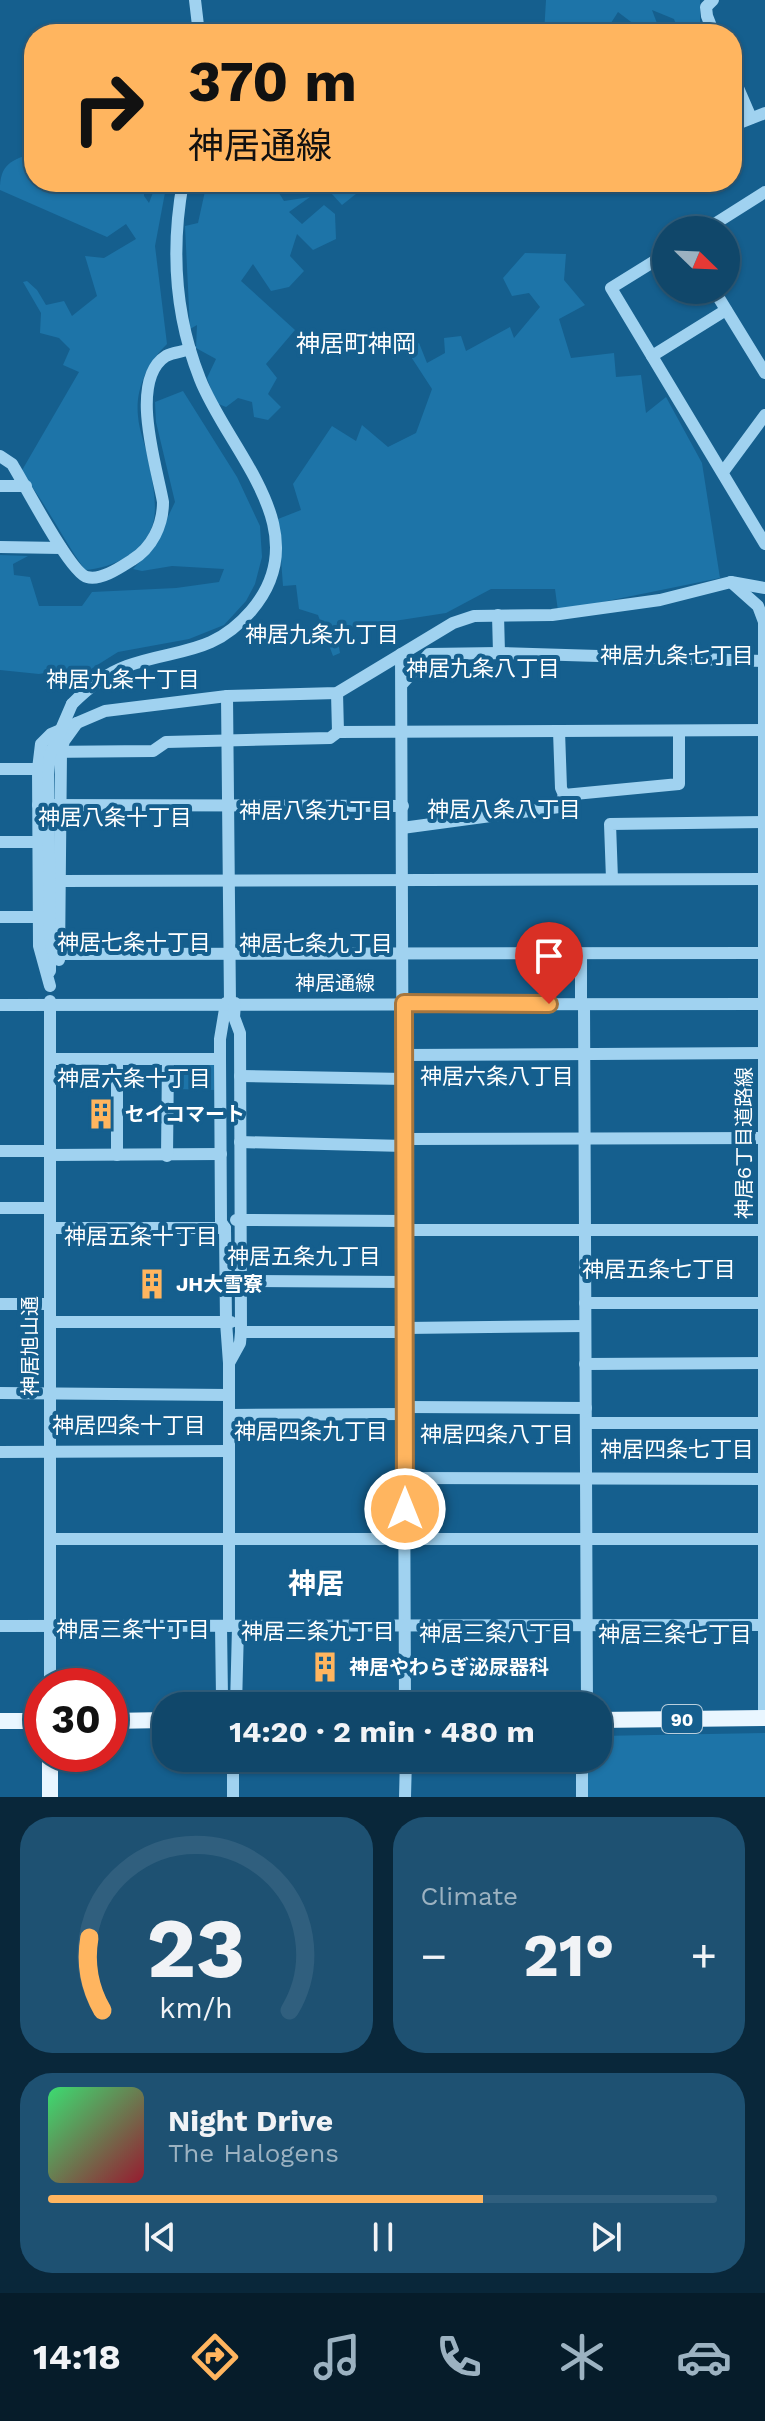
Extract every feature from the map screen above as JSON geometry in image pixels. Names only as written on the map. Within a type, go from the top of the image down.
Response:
[{"type":"main road","name":"90","points":[[612,1720],[765,1718]]},
{"type":"main road","points":[[128,1721],[152,1720]]},
{"type":"main road","points":[[0,1721],[24,1721]]},
{"type":"main road","points":[[50,1772],[50,1797]]},
{"type":"street","points":[[195,0],[198,24]]},
{"type":"street","points":[[710,24],[706,7],[713,0]]},
{"type":"street","points":[[742,97],[751,118]]},
{"type":"street","points":[[742,122],[765,113]]},
{"type":"street","points":[[0,456],[12,464],[78,573],[88,578],[104,575],[135,559],[152,542],[163,517],[163,502],[145,399],[151,375],[165,357],[190,349],[181,317],[176,278],[181,192]]},
{"type":"street","points":[[731,216],[763,199]]},
{"type":"street","points":[[652,263],[611,288],[765,544]]},
{"type":"street","points":[[722,304],[765,373]]},
{"type":"street","points":[[652,356],[726,310]]},
{"type":"street","name":"神居旭山通","points":[[50,1668],[50,755],[72,704],[92,685],[127,666],[201,648],[224,636],[254,608],[274,565],[272,517],[254,474],[200,380],[190,349]]},
{"type":"street","points":[[723,472],[765,415]]},
{"type":"street","points":[[0,486],[26,486]]},
{"type":"street","points":[[0,547],[61,548]]},
{"type":"street","points":[[50,986],[39,946],[38,769],[41,744],[51,734],[105,711],[227,696],[337,693],[453,623],[474,616],[552,615],[660,600],[731,582],[765,588]]},
{"type":"street","name":"神居6丁目道路線","points":[[731,582],[758,606],[764,622],[765,1718]]},
{"type":"street","points":[[498,615],[499,653]]},
{"type":"street","points":[[403,683],[429,654],[499,653],[763,661]]},
{"type":"street","points":[[401,654],[405,1055],[405,1692]]},
{"type":"street","points":[[337,693],[338,732]]},
{"type":"street","points":[[227,696],[230,1003],[220,1039],[220,1059],[229,1363],[229,1626],[235,1692]]},
{"type":"street","points":[[50,986],[61,954],[61,751],[69,733],[79,721]]},
{"type":"street","points":[[39,753],[153,751],[166,742],[330,738],[338,732],[764,730]]},
{"type":"street","points":[[402,828],[559,807],[564,795],[561,788],[559,731]]},
{"type":"street","points":[[564,795],[679,784],[679,731]]},
{"type":"street","points":[[0,769],[38,769]]},
{"type":"street","points":[[38,805],[403,806]]},
{"type":"street","points":[[612,879],[610,824],[764,822]]},
{"type":"street","points":[[0,842],[38,842]]},
{"type":"street","points":[[61,881],[764,879]]},
{"type":"street","points":[[0,917],[38,917]]},
{"type":"street","points":[[61,954],[764,953]]},
{"type":"street","points":[[581,954],[585,1139],[587,1692]]},
{"type":"street","points":[[229,1363],[240,1343],[241,1327],[240,1033],[230,1003]]},
{"type":"street","name":"神居通線","points":[[0,1005],[764,1004]]},
{"type":"street","points":[[405,1055],[764,1053]]},
{"type":"street","points":[[50,1059],[220,1059]]},
{"type":"street","points":[[167,1156],[168,1059]]},
{"type":"street","points":[[117,1060],[117,1155]]},
{"type":"street","points":[[240,1076],[405,1079]]},
{"type":"street","points":[[240,1142],[765,1139]]},
{"type":"street","points":[[0,1151],[167,1156],[221,1154]]},
{"type":"street","points":[[0,1208],[50,1208]]},
{"type":"street","points":[[50,1228],[223,1225],[241,1220],[405,1226],[765,1230]]},
{"type":"street","points":[[241,1281],[405,1282]]},
{"type":"street","points":[[585,1303],[764,1303]]},
{"type":"street","points":[[0,1304],[50,1304]]},
{"type":"street","points":[[50,1322],[226,1322],[241,1327],[405,1330],[585,1326]]},
{"type":"street","points":[[585,1364],[765,1363]]},
{"type":"street","points":[[0,1393],[229,1395]]},
{"type":"street","points":[[229,1415],[586,1408]]},
{"type":"street","points":[[586,1423],[764,1423]]},
{"type":"street","points":[[0,1452],[229,1451]]},
{"type":"street","points":[[405,1478],[764,1479]]},
{"type":"street","points":[[50,1539],[764,1539]]},
{"type":"street","points":[[0,1626],[765,1625]]},
{"type":"street","points":[[222,1692],[229,1626]]},
{"type":"street","points":[[233,1772],[233,1797]]},
{"type":"street","points":[[405,1797],[406,1772]]},
{"type":"street","points":[[582,1772],[582,1797]]},
{"type":"shaded area","points":[[546,0],[700,0],[700,24],[676,24],[674,19],[652,10],[657,24],[634,24],[618,12],[610,24],[545,24]]},
{"type":"shaded area","points":[[24,156],[24,192],[144,192],[149,203],[153,192],[165,192],[155,246],[167,344],[144,377],[138,406],[153,484],[154,519],[151,530],[137,549],[118,561],[96,569],[85,570],[21,472],[79,372],[63,365],[70,349],[59,338],[40,333],[41,313],[23,282],[27,281],[37,290],[46,305],[64,301],[72,316],[97,296],[85,256],[104,258],[136,239],[126,224],[107,237],[0,190],[2,174],[8,164]]},
{"type":"shaded area","points":[[205,192],[278,192],[284,201],[310,197],[289,212],[302,224],[324,205],[335,214],[336,239],[313,250],[297,234],[290,256],[304,271],[289,287],[271,291],[253,264],[241,281],[295,330],[266,364],[277,378],[268,394],[281,407],[268,420],[254,417],[252,402],[238,398],[226,407],[216,403],[207,378],[216,359],[196,348],[197,325],[190,329],[185,226],[198,223]]},
{"type":"shaded area","points":[[330,192],[358,192],[342,205]]},
{"type":"shaded area","points":[[525,253],[566,254],[564,280],[585,305],[559,319],[571,358],[614,353],[616,377],[641,375],[646,413],[666,397],[702,463],[720,578],[558,611],[555,589],[491,589],[446,613],[336,630],[340,653],[333,656],[318,615],[299,609],[296,585],[283,586],[278,519],[301,510],[293,484],[332,426],[356,441],[362,425],[388,447],[416,433],[432,389],[406,349],[419,343],[427,363],[445,353],[444,338],[461,336],[466,351],[510,327],[514,338],[540,307],[529,293],[512,296],[503,278]]},
{"type":"shaded area","points":[[183,391],[237,477],[260,526],[262,557],[255,584],[246,601],[224,625],[189,639],[118,652],[83,674],[0,670],[0,555],[28,556],[13,564],[14,575],[30,577],[39,606],[82,606],[92,592],[176,588],[219,582],[224,569],[172,566],[142,571],[133,569],[153,548],[175,502],[156,422],[155,402]]},
{"type":"shaded area","points":[[175,1064],[214,1065],[214,1090],[175,1089]]},
{"type":"shaded area","points":[[765,1733],[765,1797],[588,1797],[588,1772],[612,1772],[612,1736]]},
{"type":"place","name":"セイコマート","points":[[101,1114]]},
{"type":"place","name":"JH大雪寮","points":[[152,1284]]},
{"type":"place","name":"神居やわらぎ泌尿器科","points":[[325,1667]]},
{"type":"district","name":"神居町神岡","points":[[356,344]]},
{"type":"district","name":"神居九条九丁目","points":[[322,634]]},
{"type":"district","name":"神居九条七丁目","points":[[677,655]]},
{"type":"district","name":"神居九条八丁目","points":[[483,668]]},
{"type":"district","name":"神居九条十丁目","points":[[123,679]]},
{"type":"district","name":"神居八条八丁目","points":[[504,809]]},
{"type":"district","name":"神居八条九丁目","points":[[316,810]]},
{"type":"district","name":"神居八条十丁目","points":[[115,817]]},
{"type":"district","name":"神居七条十丁目","points":[[134,942]]},
{"type":"district","name":"神居七条九丁目","points":[[316,943]]},
{"type":"district","name":"神居六条八丁目","points":[[497,1076]]},
{"type":"district","name":"神居六条十丁目","points":[[134,1078]]},
{"type":"district","name":"神居五条十丁目","points":[[141,1236]]},
{"type":"district","name":"神居五条九丁目","points":[[304,1256]]},
{"type":"district","name":"神居五条七丁目","points":[[659,1269]]},
{"type":"district","name":"神居四条十丁目","points":[[129,1425]]},
{"type":"district","name":"神居四条九丁目","points":[[311,1431]]},
{"type":"district","name":"神居四条八丁目","points":[[497,1434]]},
{"type":"district","name":"神居四条七丁目","points":[[677,1449]]},
{"type":"district","name":"神居","points":[[316,1583]]},
{"type":"district","name":"神居三条十丁目","points":[[133,1629]]},
{"type":"district","name":"神居三条九丁目","points":[[318,1631]]},
{"type":"district","name":"神居三条八丁目","points":[[496,1633]]},
{"type":"district","name":"神居三条七丁目","points":[[675,1634]]},
{"type":"route","points":[[405,1509],[404,1003],[549,1004]]}]
